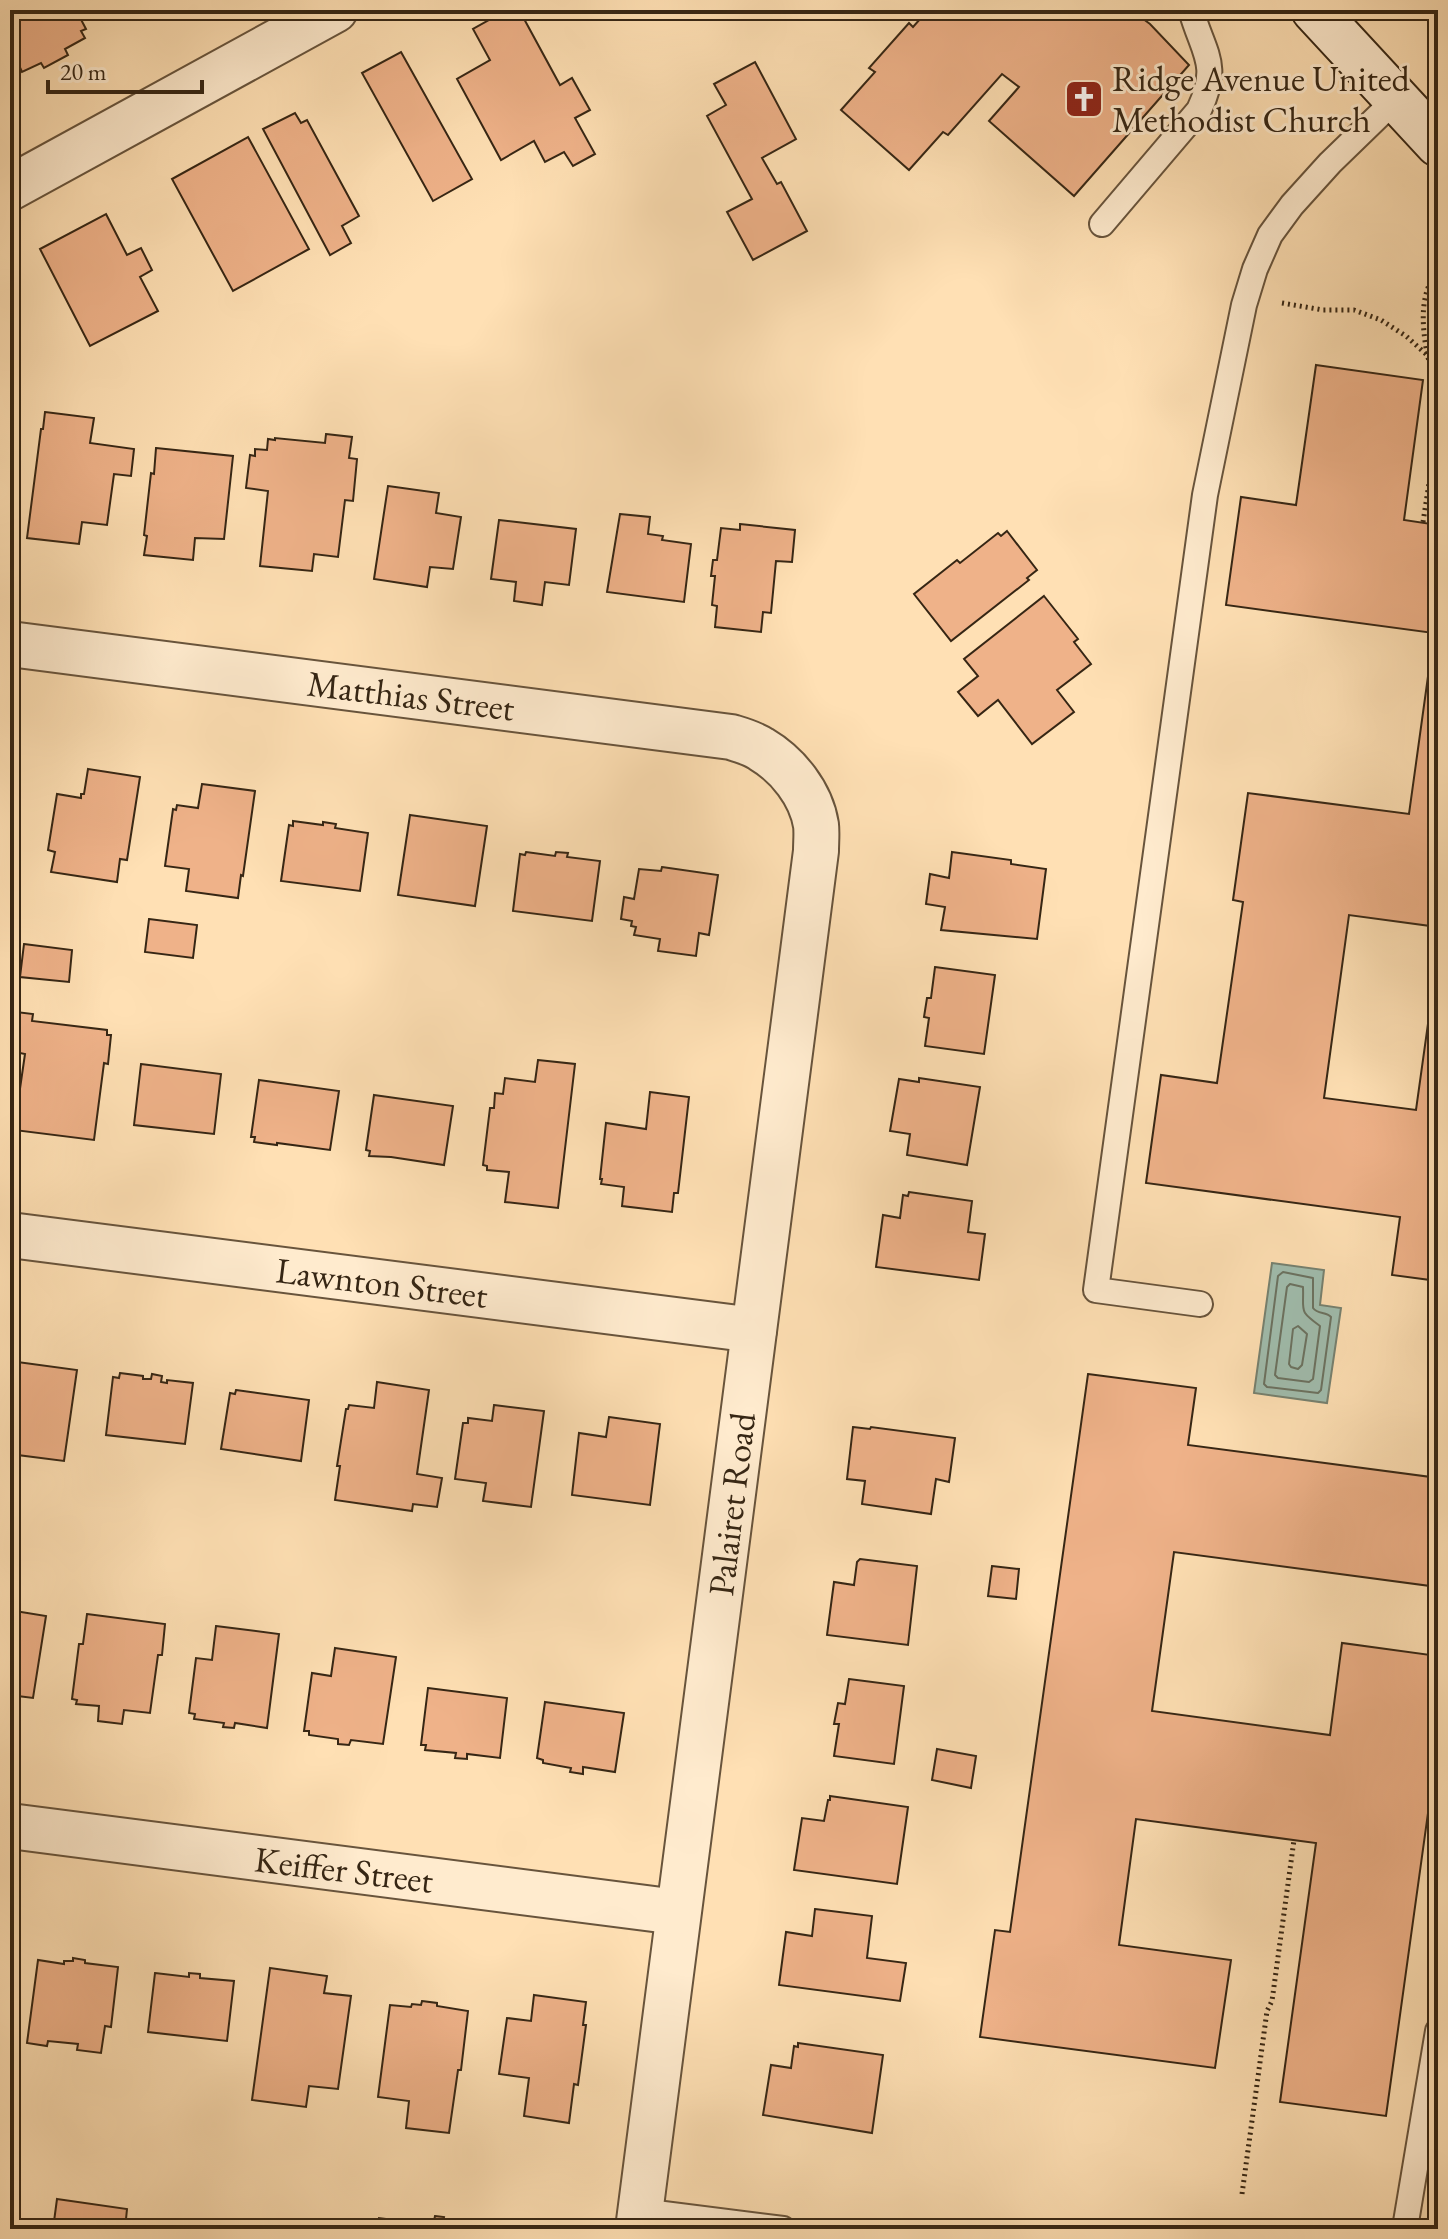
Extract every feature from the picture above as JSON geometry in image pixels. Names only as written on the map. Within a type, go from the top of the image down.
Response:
[{"type":"street","points":[[10,188],[335,10]]},
{"type":"street","points":[[1314,10],[1438,144]]},
{"type":"street","name":"Matthias Street","points":[[10,644],[731,737],[759,747],[798,782]]},
{"type":"street","name":"Palairet Road","points":[[639,2220],[816,851],[816,824],[809,801],[798,782]]},
{"type":"street","name":"Lawnton Street","points":[[10,1235],[754,1330]]},
{"type":"street","name":"Keiffer Street","points":[[10,1826],[677,1912]]},
{"type":"lane","points":[[1102,224],[1199,110],[1209,91],[1211,72],[1207,53],[1191,10]]},
{"type":"lane","points":[[1200,1304],[1096,1290],[1205,495],[1244,305],[1270,235],[1302,194],[1396,99]]},
{"type":"lane","points":[[1406,2222],[1438,2031]]},
{"type":"lane","points":[[639,2220],[783,2229]]},
{"type":"path","points":[[1438,269],[1426,292],[1423,311],[1427,355],[1438,385]]},
{"type":"path","points":[[1323,310],[1354,310],[1381,320],[1406,336],[1427,355]]},
{"type":"path","points":[[1423,522],[1437,448],[1438,426]]},
{"type":"path","points":[[1242,2194],[1294,1840]]},
{"type":"water","points":[[1272,1263],[1324,1270],[1320,1305],[1341,1308],[1327,1403],[1254,1393]]},
{"type":"building","points":[[10,10],[76,10],[86,29],[81,31],[85,38],[65,49],[68,55],[44,68],[41,63],[22,72],[10,57]]},
{"type":"building","points":[[507,10],[515,10],[520,19],[523,17],[560,85],[572,78],[590,110],[575,118],[595,154],[573,166],[564,152],[545,162],[534,141],[501,160],[457,79],[490,60],[473,29]]},
{"type":"building","name":"Ridge Avenue United Methodist Church","points":[[928,10],[1131,10],[1150,24],[1189,65],[1074,196],[989,121],[1019,87],[1002,74],[948,135],[943,132],[909,170],[841,110],[875,72],[869,68],[909,23],[913,27]]},
{"type":"building","points":[[401,52],[472,179],[433,201],[362,73]]},
{"type":"building","points":[[755,62],[796,139],[762,158],[777,184],[781,182],[807,231],[753,260],[727,212],[752,199],[707,116],[726,105],[714,84]]},
{"type":"building","points":[[295,113],[301,123],[307,120],[359,216],[342,226],[351,243],[330,255],[263,129]]},
{"type":"building","points":[[248,137],[309,249],[233,291],[172,179]]},
{"type":"building","points":[[106,214],[127,255],[141,248],[152,270],[140,277],[158,311],[90,346],[40,249]]},
{"type":"building","points":[[10,294],[13,294],[12,302],[16,309],[11,343]]},
{"type":"building","points":[[1316,365],[1423,380],[1404,520],[1438,525],[1438,927],[1349,915],[1324,1098],[1416,1110],[1432,995],[1438,995],[1438,1281],[1392,1275],[1400,1217],[1146,1183],[1161,1075],[1217,1083],[1243,902],[1233,900],[1248,793],[1409,814],[1434,633],[1226,605],[1241,497],[1296,505]]},
{"type":"building","points":[[45,412],[94,418],[90,443],[134,449],[131,476],[114,474],[107,525],[82,522],[79,544],[27,538]]},
{"type":"building","points":[[326,434],[352,437],[349,458],[357,459],[353,501],[345,500],[338,557],[314,554],[312,571],[260,566],[268,491],[246,488],[250,455],[255,456],[255,449],[267,450],[268,439],[325,443]]},
{"type":"building","points":[[156,448],[233,456],[224,539],[195,538],[193,560],[144,555]]},
{"type":"building","points":[[388,486],[439,493],[436,513],[461,517],[453,569],[430,567],[427,587],[374,579]]},
{"type":"building","points":[[620,514],[650,517],[648,534],[663,536],[662,540],[691,544],[684,602],[607,592]]},
{"type":"building","points":[[499,520],[576,529],[569,585],[545,582],[542,605],[514,601],[516,582],[491,579]]},
{"type":"building","points":[[740,524],[795,530],[792,562],[776,561],[771,613],[763,612],[761,632],[715,627],[717,606],[712,605],[713,560],[717,560],[721,528],[740,530]]},
{"type":"building","points":[[1007,531],[1037,570],[1027,578],[1029,580],[951,641],[914,594],[957,560],[960,563],[998,533],[1001,536]]},
{"type":"building","points":[[1044,596],[1078,639],[1074,642],[1091,664],[1057,690],[1074,712],[1032,744],[998,700],[978,716],[958,692],[978,676],[964,659]]},
{"type":"building","points":[[88,769],[140,777],[127,860],[120,859],[117,882],[51,872],[55,852],[48,850],[57,794],[81,798]]},
{"type":"building","points":[[10,783],[17,784],[10,844]]},
{"type":"building","points":[[202,784],[255,791],[238,898],[186,891],[189,869],[165,866],[173,809],[176,810],[177,805],[198,808]]},
{"type":"building","points":[[410,815],[487,826],[475,906],[398,895]]},
{"type":"building","points":[[293,821],[336,824],[335,828],[368,833],[360,891],[281,881],[289,825],[293,826]]},
{"type":"building","points":[[526,852],[555,856],[556,852],[568,853],[567,857],[600,861],[592,921],[513,911],[520,854],[525,855]]},
{"type":"building","points":[[952,852],[1011,860],[1011,864],[1046,869],[1037,939],[941,930],[945,907],[926,904],[930,874],[949,878]]},
{"type":"building","points":[[662,867],[718,875],[709,935],[699,933],[696,956],[658,951],[660,939],[634,935],[636,927],[631,926],[632,921],[621,919],[624,897],[634,899],[639,869],[661,871]]},
{"type":"building","points":[[149,919],[197,925],[193,958],[145,952]]},
{"type":"building","points":[[24,944],[72,950],[69,982],[20,977]]},
{"type":"building","points":[[935,967],[995,975],[984,1054],[925,1046],[929,1018],[924,1017],[927,998],[931,998]]},
{"type":"building","points":[[16,1012],[33,1014],[32,1021],[107,1030],[107,1035],[111,1035],[108,1064],[104,1063],[94,1140],[14,1130],[25,1054],[10,1051]]},
{"type":"building","points":[[538,1060],[575,1064],[558,1208],[505,1202],[509,1172],[487,1170],[487,1166],[483,1165],[490,1108],[494,1108],[495,1093],[503,1094],[505,1078],[535,1082]]},
{"type":"building","points":[[141,1064],[221,1074],[214,1134],[134,1125]]},
{"type":"building","points":[[919,1078],[980,1087],[967,1165],[907,1155],[910,1134],[890,1131],[899,1079],[919,1082]]},
{"type":"building","points":[[259,1080],[339,1091],[330,1150],[254,1142],[255,1137],[251,1137]]},
{"type":"building","points":[[650,1092],[689,1097],[678,1193],[674,1193],[672,1212],[622,1206],[624,1187],[601,1184],[600,1179],[606,1123],[646,1129]]},
{"type":"building","points":[[374,1095],[453,1106],[444,1165],[369,1156],[370,1151],[366,1150]]},
{"type":"building","points":[[909,1192],[972,1201],[968,1232],[985,1234],[979,1280],[876,1267],[883,1215],[900,1218],[903,1195],[908,1196]]},
{"type":"building","points":[[10,1361],[77,1370],[64,1461],[10,1454]]},
{"type":"building","points":[[120,1373],[143,1376],[143,1379],[151,1379],[152,1374],[162,1376],[161,1382],[167,1383],[167,1380],[193,1383],[185,1444],[106,1435],[113,1377],[119,1378]]},
{"type":"building","points":[[1088,1374],[1196,1388],[1188,1445],[1438,1478],[1438,1587],[1174,1552],[1152,1711],[1330,1735],[1342,1643],[1438,1656],[1438,1741],[1386,2116],[1280,2102],[1316,1843],[1136,1819],[1119,1945],[1231,1960],[1215,2068],[980,2037],[995,1930],[1010,1932]]},
{"type":"building","points":[[377,1382],[429,1390],[417,1474],[442,1478],[437,1507],[413,1504],[412,1511],[335,1500],[346,1409],[349,1405],[374,1408]]},
{"type":"building","points":[[236,1390],[309,1400],[301,1461],[221,1449],[230,1393],[235,1394]]},
{"type":"building","points":[[494,1405],[544,1411],[531,1507],[483,1501],[486,1483],[455,1479],[463,1423],[468,1423],[468,1418],[492,1421]]},
{"type":"building","points":[[609,1417],[660,1424],[650,1505],[572,1495],[579,1433],[606,1437]]},
{"type":"building","points":[[853,1427],[955,1438],[949,1482],[936,1479],[931,1514],[862,1504],[865,1481],[847,1479]]},
{"type":"building","points":[[860,1559],[917,1566],[908,1645],[827,1635],[834,1582],[854,1585]]},
{"type":"building","points":[[992,1566],[1019,1569],[1016,1599],[988,1596]]},
{"type":"building","points":[[15,1611],[46,1616],[33,1698],[10,1695],[10,1635]]},
{"type":"building","points":[[87,1614],[165,1624],[150,1713],[124,1710],[122,1724],[98,1721],[99,1706],[76,1704],[77,1700],[72,1699],[79,1644],[83,1644]]},
{"type":"building","points":[[216,1626],[279,1634],[267,1728],[235,1723],[234,1728],[223,1727],[224,1723],[194,1719],[195,1714],[189,1713],[196,1658],[212,1660]]},
{"type":"building","points":[[335,1648],[396,1657],[383,1744],[351,1740],[349,1745],[338,1744],[338,1739],[309,1735],[309,1731],[304,1731],[312,1673],[331,1676]]},
{"type":"building","points":[[849,1679],[904,1686],[894,1764],[834,1756],[839,1724],[834,1724],[838,1703],[845,1704]]},
{"type":"building","points":[[428,1688],[507,1698],[500,1758],[467,1754],[467,1759],[455,1758],[456,1753],[425,1750],[426,1745],[421,1745]]},
{"type":"building","points":[[545,1702],[624,1713],[615,1772],[583,1767],[583,1774],[570,1772],[571,1768],[543,1763],[537,1758]]},
{"type":"building","points":[[937,1749],[976,1756],[971,1788],[932,1780]]},
{"type":"building","points":[[830,1796],[908,1807],[897,1884],[794,1870],[802,1818],[824,1821]]},
{"type":"building","points":[[815,1909],[872,1916],[867,1958],[906,1963],[900,2001],[779,1985],[786,1932],[812,1936]]},
{"type":"building","points":[[73,1958],[85,1960],[85,1963],[118,1967],[111,2027],[105,2026],[101,2053],[77,2050],[78,2044],[48,2041],[47,2046],[27,2043],[38,1960],[64,1964],[64,1961],[73,1961]]},
{"type":"building","points":[[270,1968],[327,1976],[324,1993],[351,1996],[338,2089],[309,2086],[306,2107],[252,2100]]},
{"type":"building","points":[[155,1973],[189,1977],[189,1973],[200,1974],[200,1978],[234,1981],[227,2041],[148,2032]]},
{"type":"building","points":[[534,1995],[586,2002],[578,2085],[574,2084],[569,2123],[524,2116],[529,2078],[499,2074],[507,2018],[531,2021]]},
{"type":"building","points":[[422,2001],[468,2011],[449,2133],[406,2128],[409,2101],[378,2097],[390,2005],[411,2007],[412,2004],[421,2005]]},
{"type":"building","points":[[798,2043],[883,2055],[872,2133],[763,2115],[771,2065],[791,2068],[794,2046],[798,2047]]},
{"type":"building","points":[[57,2199],[127,2209],[125,2229],[53,2229]]},
{"type":"building","points":[[435,2216],[444,2217],[443,2222],[490,2229],[378,2229],[379,2218],[418,2223],[418,2220],[434,2221]]},
{"type":"place","name":"Ridge Avenue United Methodist Church","points":[[1084,99]]}]
